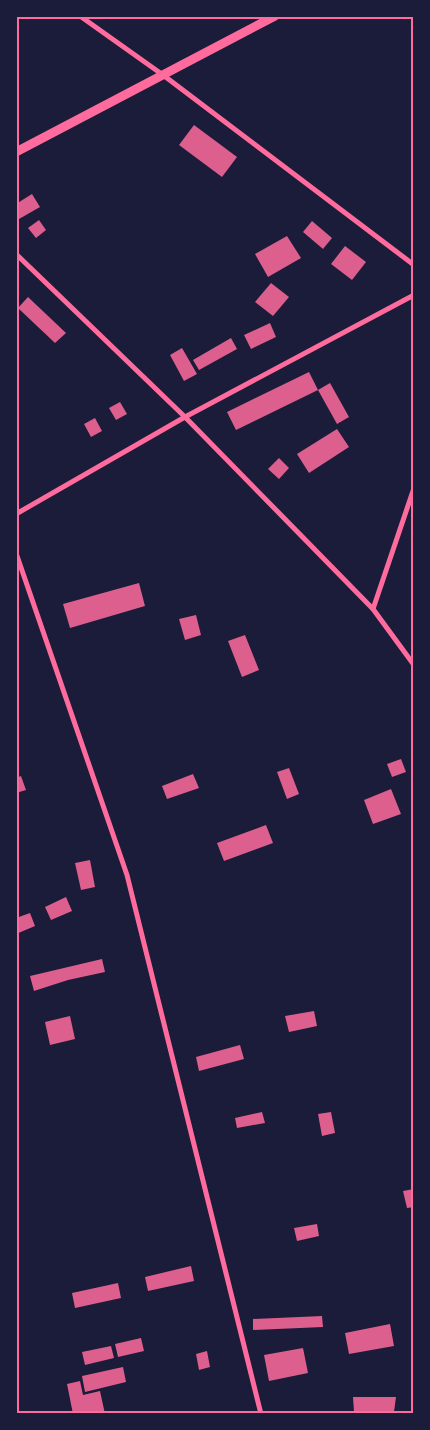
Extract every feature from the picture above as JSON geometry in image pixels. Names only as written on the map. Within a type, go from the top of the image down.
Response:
[{"type":"street","points":[[80,16],[163,76],[414,265]]},
{"type":"street","points":[[16,152],[275,16]]},
{"type":"street","points":[[16,254],[185,417],[373,609],[414,665]]},
{"type":"street","points":[[16,514],[185,417],[414,295]]},
{"type":"street","points":[[373,609],[414,488]]},
{"type":"street","points":[[16,553],[127,875],[261,1414]]},
{"type":"building","points":[[194,125],[237,157],[222,177],[179,145]]},
{"type":"building","points":[[32,194],[40,207],[19,219],[16,215],[16,204]]},
{"type":"building","points":[[39,220],[46,230],[36,238],[28,228]]},
{"type":"building","points":[[312,221],[332,238],[323,249],[303,232]]},
{"type":"building","points":[[287,236],[301,258],[268,277],[255,254]]},
{"type":"building","points":[[345,246],[366,262],[352,280],[331,264]]},
{"type":"building","points":[[271,283],[289,297],[273,316],[255,302]]},
{"type":"building","points":[[28,297],[66,333],[55,343],[18,308]]},
{"type":"building","points":[[270,323],[276,337],[251,349],[244,335]]},
{"type":"building","points":[[231,338],[237,349],[199,370],[193,360]]},
{"type":"building","points":[[182,348],[197,374],[184,381],[170,355]]},
{"type":"building","points":[[309,372],[318,390],[236,430],[227,412]]},
{"type":"building","points":[[330,383],[349,417],[337,424],[318,390]]},
{"type":"building","points":[[120,402],[127,414],[116,420],[109,408]]},
{"type":"building","points":[[95,418],[102,431],[91,437],[84,424]]},
{"type":"building","points":[[337,429],[349,447],[309,473],[297,454]]},
{"type":"building","points":[[279,458],[289,468],[279,479],[268,469]]},
{"type":"building","points":[[139,583],[145,606],[70,628],[63,604]]},
{"type":"building","points":[[196,615],[201,635],[185,640],[179,619]]},
{"type":"building","points":[[245,635],[259,670],[242,677],[228,641]]},
{"type":"building","points":[[401,759],[406,772],[392,777],[387,764]]},
{"type":"building","points":[[289,768],[299,794],[287,799],[277,772]]},
{"type":"building","points":[[193,774],[199,788],[167,799],[162,786]]},
{"type":"building","points":[[21,776],[26,790],[16,793],[16,778]]},
{"type":"building","points":[[391,789],[401,814],[373,824],[364,800]]},
{"type":"building","points":[[266,825],[273,843],[224,861],[217,843]]},
{"type":"building","points":[[90,860],[95,887],[81,890],[75,863]]},
{"type":"building","points":[[66,897],[72,911],[51,920],[45,907]]},
{"type":"building","points":[[30,913],[35,926],[16,934],[16,918]]},
{"type":"building","points":[[102,959],[105,972],[68,980],[34,991],[30,976]]},
{"type":"building","points":[[314,1011],[317,1026],[289,1032],[285,1016]]},
{"type":"building","points":[[70,1016],[75,1039],[50,1045],[45,1022]]},
{"type":"building","points":[[240,1045],[244,1059],[199,1071],[196,1057]]},
{"type":"building","points":[[262,1112],[265,1123],[237,1128],[235,1118]]},
{"type":"building","points":[[331,1112],[335,1133],[322,1136],[318,1114]]},
{"type":"building","points":[[414,1189],[414,1207],[407,1208],[403,1191]]},
{"type":"building","points":[[317,1224],[319,1236],[297,1241],[294,1228]]},
{"type":"building","points":[[191,1266],[194,1281],[148,1291],[145,1277]]},
{"type":"building","points":[[118,1283],[121,1298],[75,1308],[72,1293]]},
{"type":"building","points":[[322,1316],[323,1327],[253,1330],[253,1319]]},
{"type":"building","points":[[390,1324],[394,1346],[349,1354],[345,1333]]},
{"type":"building","points":[[141,1338],[144,1351],[118,1357],[115,1344]]},
{"type":"building","points":[[111,1346],[114,1358],[85,1365],[82,1352]]},
{"type":"building","points":[[303,1348],[308,1373],[269,1381],[264,1355]]},
{"type":"building","points":[[207,1351],[210,1367],[199,1370],[196,1354]]},
{"type":"building","points":[[123,1367],[126,1382],[85,1392],[82,1376]]},
{"type":"building","points":[[80,1381],[83,1395],[100,1391],[105,1414],[73,1414],[67,1384]]},
{"type":"building","points":[[353,1397],[396,1397],[394,1412],[354,1412]]}]
